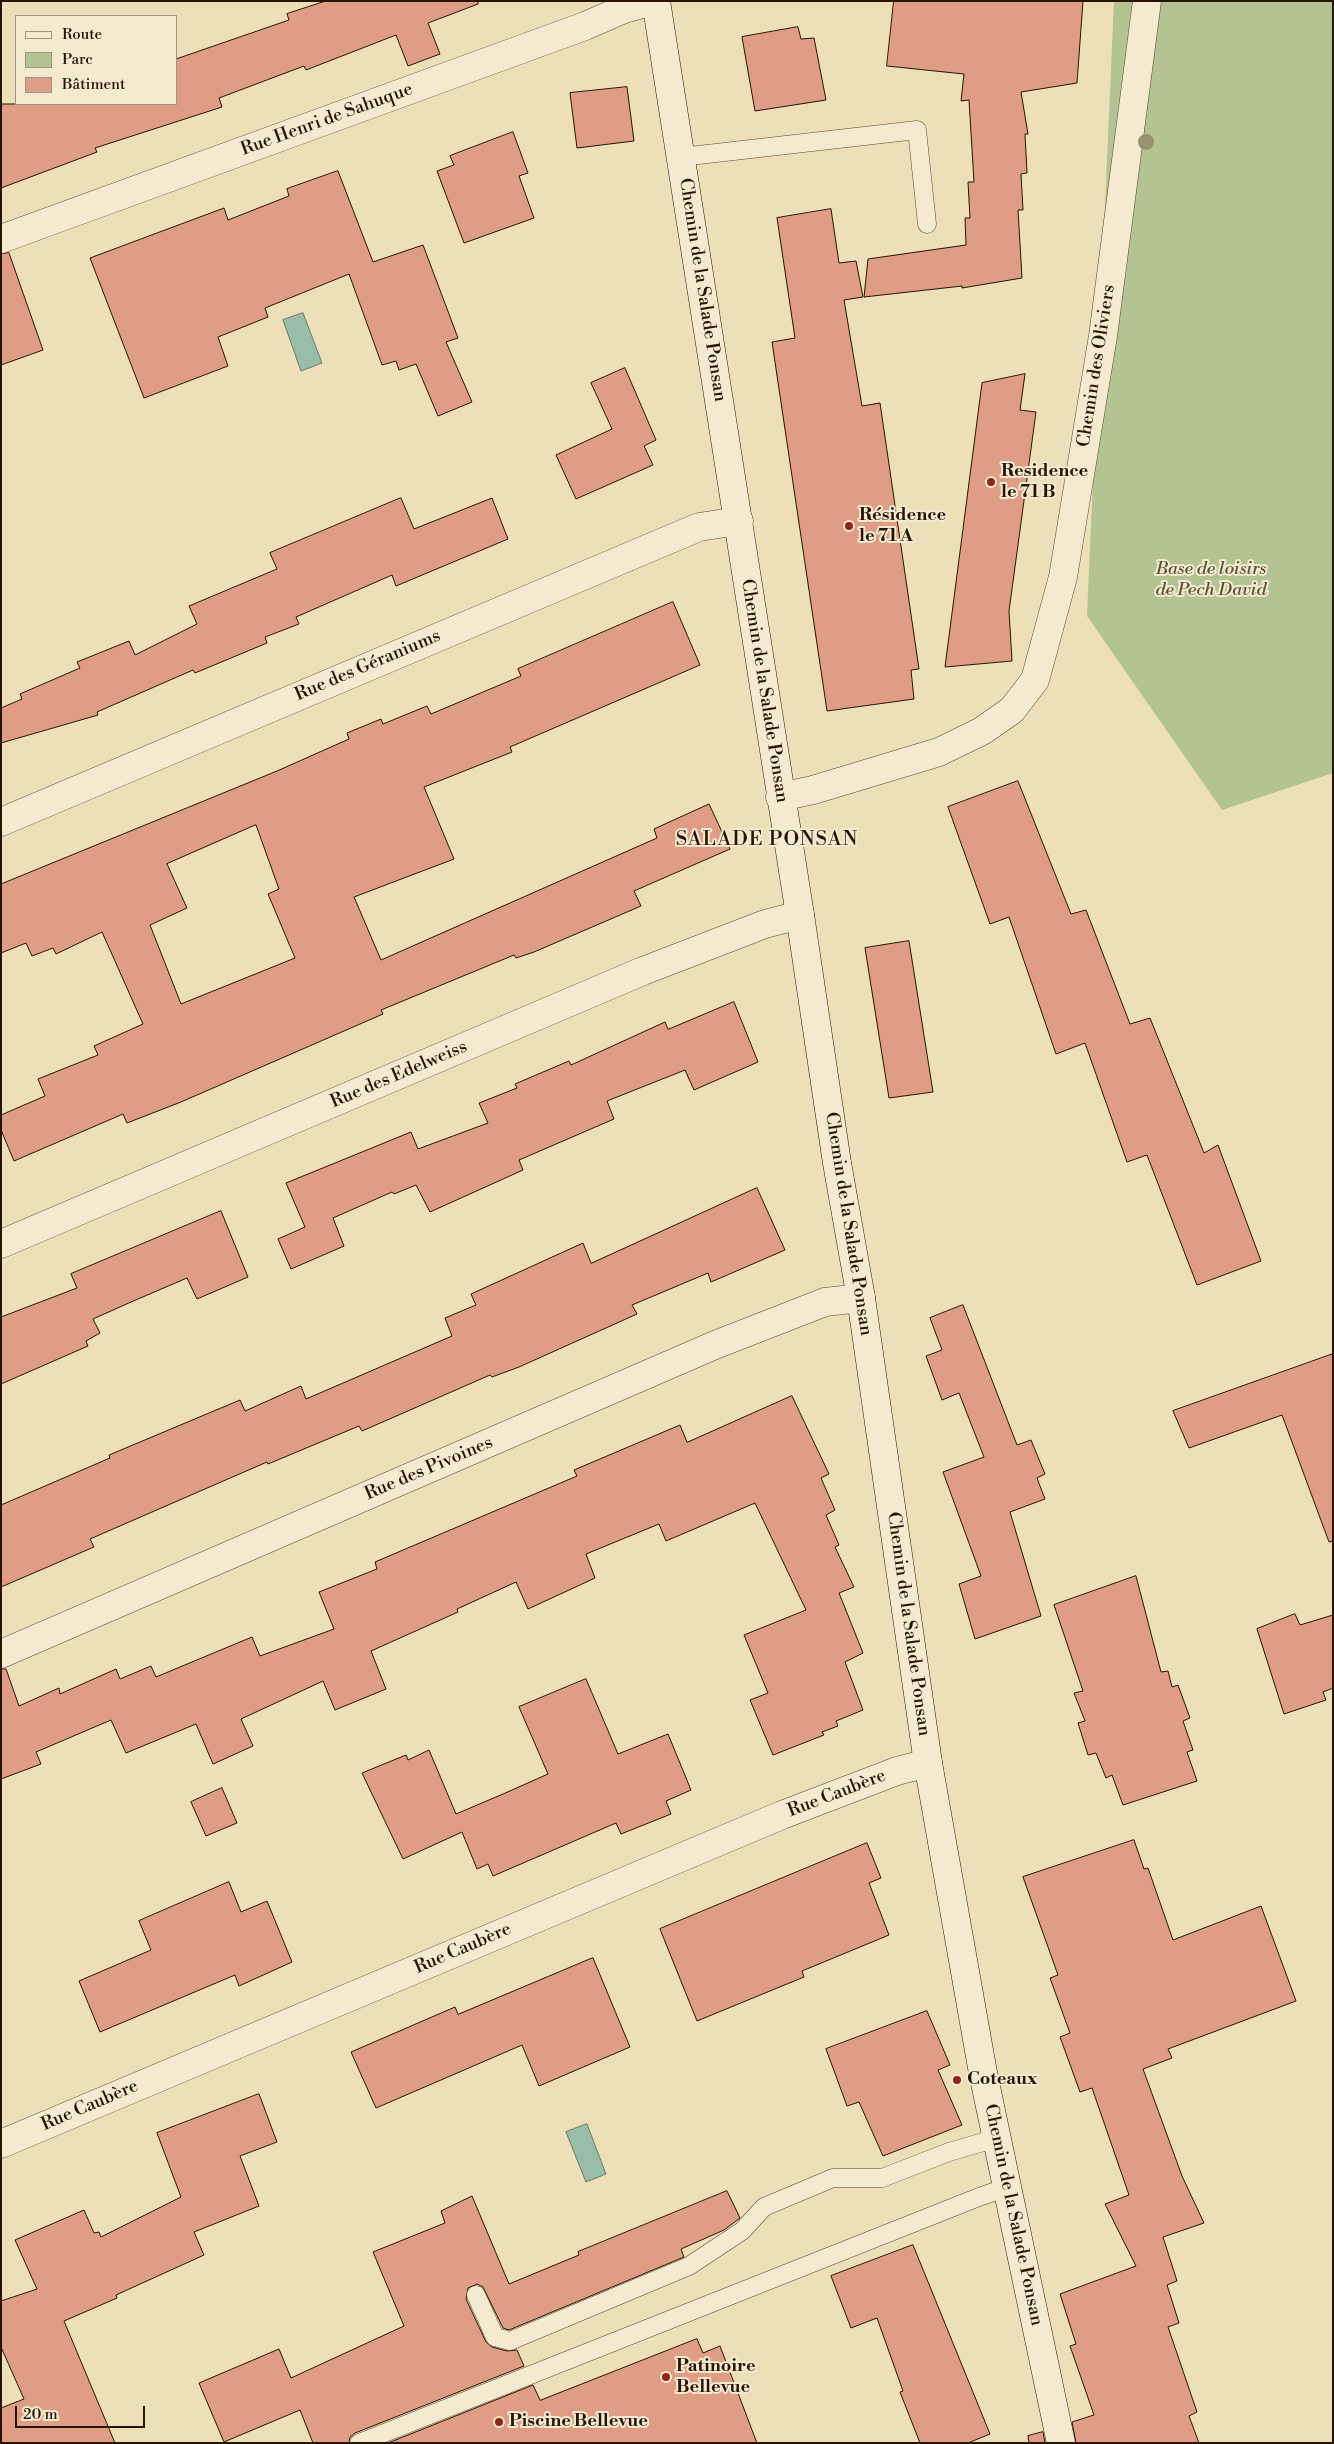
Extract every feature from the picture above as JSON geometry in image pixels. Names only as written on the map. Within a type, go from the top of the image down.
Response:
[{"type":"street","name":"Chemin de la Salade Ponsan","points":[[655,1],[739,521],[837,1163],[861,1298],[928,1763],[979,2054],[1061,2443]]},
{"type":"street","name":"Rue Henri de Sahuque","points":[[1,239],[585,26],[624,9],[655,1]]},
{"type":"street","name":"Chemin des Oliviers","points":[[780,797],[813,790],[939,752],[982,731],[1012,710],[1035,680],[1063,577],[1098,365],[1147,1]]},
{"type":"street","name":"Rue des Géraniums","points":[[1,822],[699,527],[739,521]]},
{"type":"street","name":"Rue des Edelweiss","points":[[1,1244],[643,971],[765,924],[800,915]]},
{"type":"street","name":"Rue des Pivoines","points":[[1,1654],[715,1345],[825,1302],[861,1298]]},
{"type":"street","name":"Rue Caubère","points":[[1,2144],[782,1814],[897,1771],[928,1763]]},
{"type":"lane","points":[[680,157],[917,130],[927,224]]},
{"type":"lane","points":[[476,2295],[495,2337],[510,2341],[689,2266],[742,2232],[764,2207],[833,2178],[882,2178],[949,2152],[997,2138]]},
{"type":"lane","points":[[359,2443],[970,2200],[1008,2187]]},
{"type":"green space","name":"Base de loisirs de Pech David","points":[[1114,1],[1333,1],[1333,773],[1222,810],[1087,616]]},
{"type":"shaded area","points":[[303,313],[322,363],[301,371],[283,320]]},
{"type":"shaded area","points":[[587,2124],[606,2174],[586,2182],[566,2132]]},
{"type":"building","points":[[326,1],[478,1],[478,4],[428,23],[440,54],[408,66],[396,35],[306,70],[304,66],[219,98],[222,107],[95,148],[97,152],[1,188],[1,104],[178,105],[178,58],[289,20],[287,14]]},
{"type":"building","points":[[894,1],[1083,1],[1077,83],[1021,92],[1028,134],[1025,134],[1027,173],[1021,174],[1023,210],[1018,210],[1022,278],[962,288],[962,286],[864,297],[868,259],[966,245],[965,218],[970,218],[968,182],[974,182],[969,100],[961,101],[964,74],[887,66]]},
{"type":"building","points":[[798,27],[801,39],[814,38],[826,100],[755,111],[742,37]]},
{"type":"building","points":[[627,87],[634,141],[577,148],[570,93]]},
{"type":"building","points":[[513,132],[528,173],[519,176],[534,218],[464,243],[437,171],[454,165],[450,156]]},
{"type":"building","points":[[338,171],[373,262],[423,245],[458,338],[446,342],[472,402],[438,416],[416,364],[399,370],[396,361],[382,365],[349,274],[265,308],[268,317],[218,337],[228,366],[144,398],[90,258],[224,208],[228,220],[289,196],[287,189]]},
{"type":"building","points":[[831,209],[839,263],[856,261],[863,297],[844,300],[862,406],[880,403],[919,669],[911,670],[914,699],[827,711],[772,342],[795,338],[777,218]]},
{"type":"building","points":[[9,253],[43,350],[1,365],[1,254]]},
{"type":"building","points":[[625,368],[656,440],[644,446],[653,465],[576,499],[556,455],[612,429],[591,383]]},
{"type":"building","points":[[1025,374],[1020,410],[1036,412],[1009,611],[1012,661],[945,667],[982,383]]},
{"type":"building","points":[[401,498],[414,529],[492,498],[508,539],[396,586],[392,575],[296,617],[299,624],[265,637],[267,643],[195,673],[193,670],[97,712],[98,715],[1,743],[1,708],[22,699],[20,694],[80,668],[77,662],[129,641],[135,655],[197,624],[189,606],[277,569],[270,553]]},
{"type":"building","points":[[673,602],[700,665],[510,747],[512,752],[424,787],[454,859],[354,897],[381,960],[657,838],[654,829],[709,804],[730,849],[634,891],[641,906],[534,952],[516,958],[514,955],[381,1010],[383,1014],[181,1102],[127,1123],[123,1114],[14,1161],[1,1130],[1,1115],[45,1096],[38,1079],[98,1055],[94,1046],[143,1024],[102,932],[56,954],[53,948],[32,956],[26,943],[1,953],[1,884],[277,771],[349,739],[347,733],[381,719],[383,724],[427,706],[431,714],[521,676],[518,669]],"holes":[[[256,825],[279,889],[268,894],[295,958],[181,1004],[150,925],[187,908],[167,864]]]},
{"type":"building","points":[[1018,781],[1071,914],[1086,910],[1130,1024],[1150,1018],[1204,1153],[1218,1145],[1261,1261],[1197,1285],[1147,1155],[1127,1162],[1085,1043],[1056,1054],[1009,917],[990,924],[948,807]]},
{"type":"building","points":[[909,941],[933,1092],[889,1098],[865,948]]},
{"type":"building","points":[[734,1002],[758,1062],[694,1090],[685,1070],[607,1101],[614,1119],[519,1160],[523,1170],[430,1212],[416,1185],[394,1194],[392,1192],[333,1218],[344,1246],[291,1269],[278,1239],[305,1227],[286,1183],[411,1132],[418,1149],[488,1123],[479,1103],[517,1088],[515,1084],[569,1061],[571,1065],[665,1022],[668,1029]]},
{"type":"building","points":[[757,1188],[785,1250],[711,1282],[708,1273],[632,1305],[637,1314],[519,1367],[492,1377],[490,1375],[362,1431],[359,1426],[268,1464],[267,1462],[90,1539],[94,1547],[1,1587],[1,1505],[110,1458],[109,1455],[240,1400],[245,1411],[301,1386],[306,1399],[452,1336],[445,1318],[476,1305],[471,1294],[583,1243],[591,1263]]},
{"type":"building","points":[[221,1211],[248,1277],[197,1299],[187,1278],[131,1302],[93,1319],[100,1333],[86,1341],[88,1346],[1,1384],[1,1317],[77,1288],[71,1274]]},
{"type":"building","points":[[963,1305],[1017,1445],[1031,1440],[1045,1474],[1037,1478],[1045,1499],[1010,1512],[1041,1616],[975,1639],[959,1584],[981,1576],[943,1472],[984,1457],[959,1393],[942,1400],[926,1356],[942,1350],[930,1318]]},
{"type":"building","points":[[1333,1354],[1333,1541],[1329,1542],[1282,1415],[1189,1448],[1173,1411]]},
{"type":"building","points":[[792,1396],[829,1474],[821,1478],[835,1510],[826,1515],[839,1545],[835,1547],[854,1587],[839,1593],[863,1653],[845,1662],[863,1710],[836,1721],[838,1726],[822,1732],[824,1735],[773,1755],[750,1700],[768,1693],[744,1635],[806,1610],[755,1503],[666,1541],[659,1524],[586,1554],[595,1578],[528,1609],[516,1582],[457,1609],[458,1612],[371,1651],[386,1689],[335,1710],[323,1681],[241,1719],[253,1746],[213,1764],[196,1724],[126,1753],[111,1720],[36,1752],[41,1764],[1,1779],[1,1669],[6,1669],[19,1706],[59,1688],[60,1694],[116,1669],[120,1679],[151,1666],[156,1677],[252,1637],[260,1656],[334,1629],[319,1592],[377,1569],[375,1562],[577,1476],[574,1470],[680,1425],[687,1442]]},
{"type":"building","points":[[1136,1576],[1161,1672],[1168,1671],[1172,1687],[1178,1685],[1190,1718],[1183,1721],[1193,1750],[1187,1752],[1197,1781],[1123,1805],[1112,1775],[1106,1778],[1096,1753],[1088,1755],[1078,1723],[1085,1721],[1074,1693],[1083,1691],[1054,1605]]},
{"type":"building","points":[[1295,1614],[1300,1625],[1333,1615],[1333,1688],[1323,1692],[1326,1700],[1284,1714],[1257,1629]]},
{"type":"building","points":[[586,1679],[618,1754],[668,1734],[691,1790],[666,1801],[671,1814],[621,1834],[616,1823],[493,1876],[488,1864],[477,1869],[462,1832],[403,1859],[362,1773],[406,1755],[408,1760],[429,1750],[456,1814],[548,1774],[519,1707]]},
{"type":"building","points":[[222,1788],[237,1823],[206,1836],[191,1802]]},
{"type":"building","points":[[1134,1840],[1144,1869],[1148,1868],[1173,1940],[1261,1906],[1296,2001],[1168,2049],[1172,2058],[1143,2069],[1182,2176],[1204,2223],[1163,2237],[1177,2281],[1167,2285],[1179,2323],[1168,2327],[1197,2412],[1189,2416],[1199,2443],[1076,2443],[1072,2422],[1094,2415],[1070,2346],[1076,2344],[1060,2294],[1136,2266],[1105,2204],[1129,2195],[1092,2088],[1080,2092],[1060,2037],[1070,2033],[1050,1978],[1058,1975],[1023,1877]]},
{"type":"building","points":[[867,1843],[881,1878],[869,1883],[889,1935],[802,1971],[804,1977],[697,2021],[660,1929]]},
{"type":"building","points":[[229,1882],[241,1912],[267,1901],[292,1962],[239,1986],[235,1975],[100,2032],[79,1981],[151,1950],[139,1921]]},
{"type":"building","points":[[593,1958],[630,2047],[539,2086],[522,2045],[376,2108],[351,2052],[455,2007],[458,2014]]},
{"type":"building","points":[[927,2011],[950,2065],[938,2070],[962,2125],[883,2156],[859,2102],[847,2106],[826,2049]]},
{"type":"building","points":[[259,2094],[277,2142],[240,2156],[259,2206],[194,2232],[204,2255],[116,2295],[117,2298],[64,2321],[115,2443],[1,2443],[1,2408],[24,2399],[1,2347],[1,2301],[37,2289],[15,2240],[84,2210],[94,2233],[99,2232],[101,2237],[181,2197],[157,2133]]},
{"type":"building","points":[[727,2191],[740,2218],[724,2230],[681,2249],[684,2257],[509,2330],[503,2328],[483,2287],[477,2284],[468,2288],[466,2299],[486,2342],[492,2347],[507,2351],[517,2350],[524,2366],[355,2433],[350,2437],[349,2443],[313,2443],[300,2410],[224,2442],[199,2383],[279,2349],[291,2378],[404,2326],[373,2252],[445,2223],[441,2211],[472,2196],[509,2284],[579,2255],[578,2252]]},
{"type":"building","points":[[913,2245],[990,2434],[968,2443],[920,2443],[900,2392],[903,2391],[877,2318],[851,2328],[831,2276]]},
{"type":"building","name":"Patinoire Bellevue","points":[[697,2339],[703,2353],[720,2346],[757,2443],[388,2443],[533,2385],[540,2400]]},
{"type":"building","points":[[1043,2432],[1045,2443],[1029,2443],[1028,2436]]},
{"type":"place","name":"Residence le 71 B","points":[[991,482]]},
{"type":"place","name":"Résidence le 71 A","points":[[849,526]]},
{"type":"place","name":"Coteaux","points":[[957,2080]]},
{"type":"place","name":"Patinoire Bellevue","points":[[666,2377]]},
{"type":"place","name":"Piscine Bellevue","points":[[499,2422]]},
{"type":"district","name":"SALADE PONSAN","points":[[767,840]]}]
